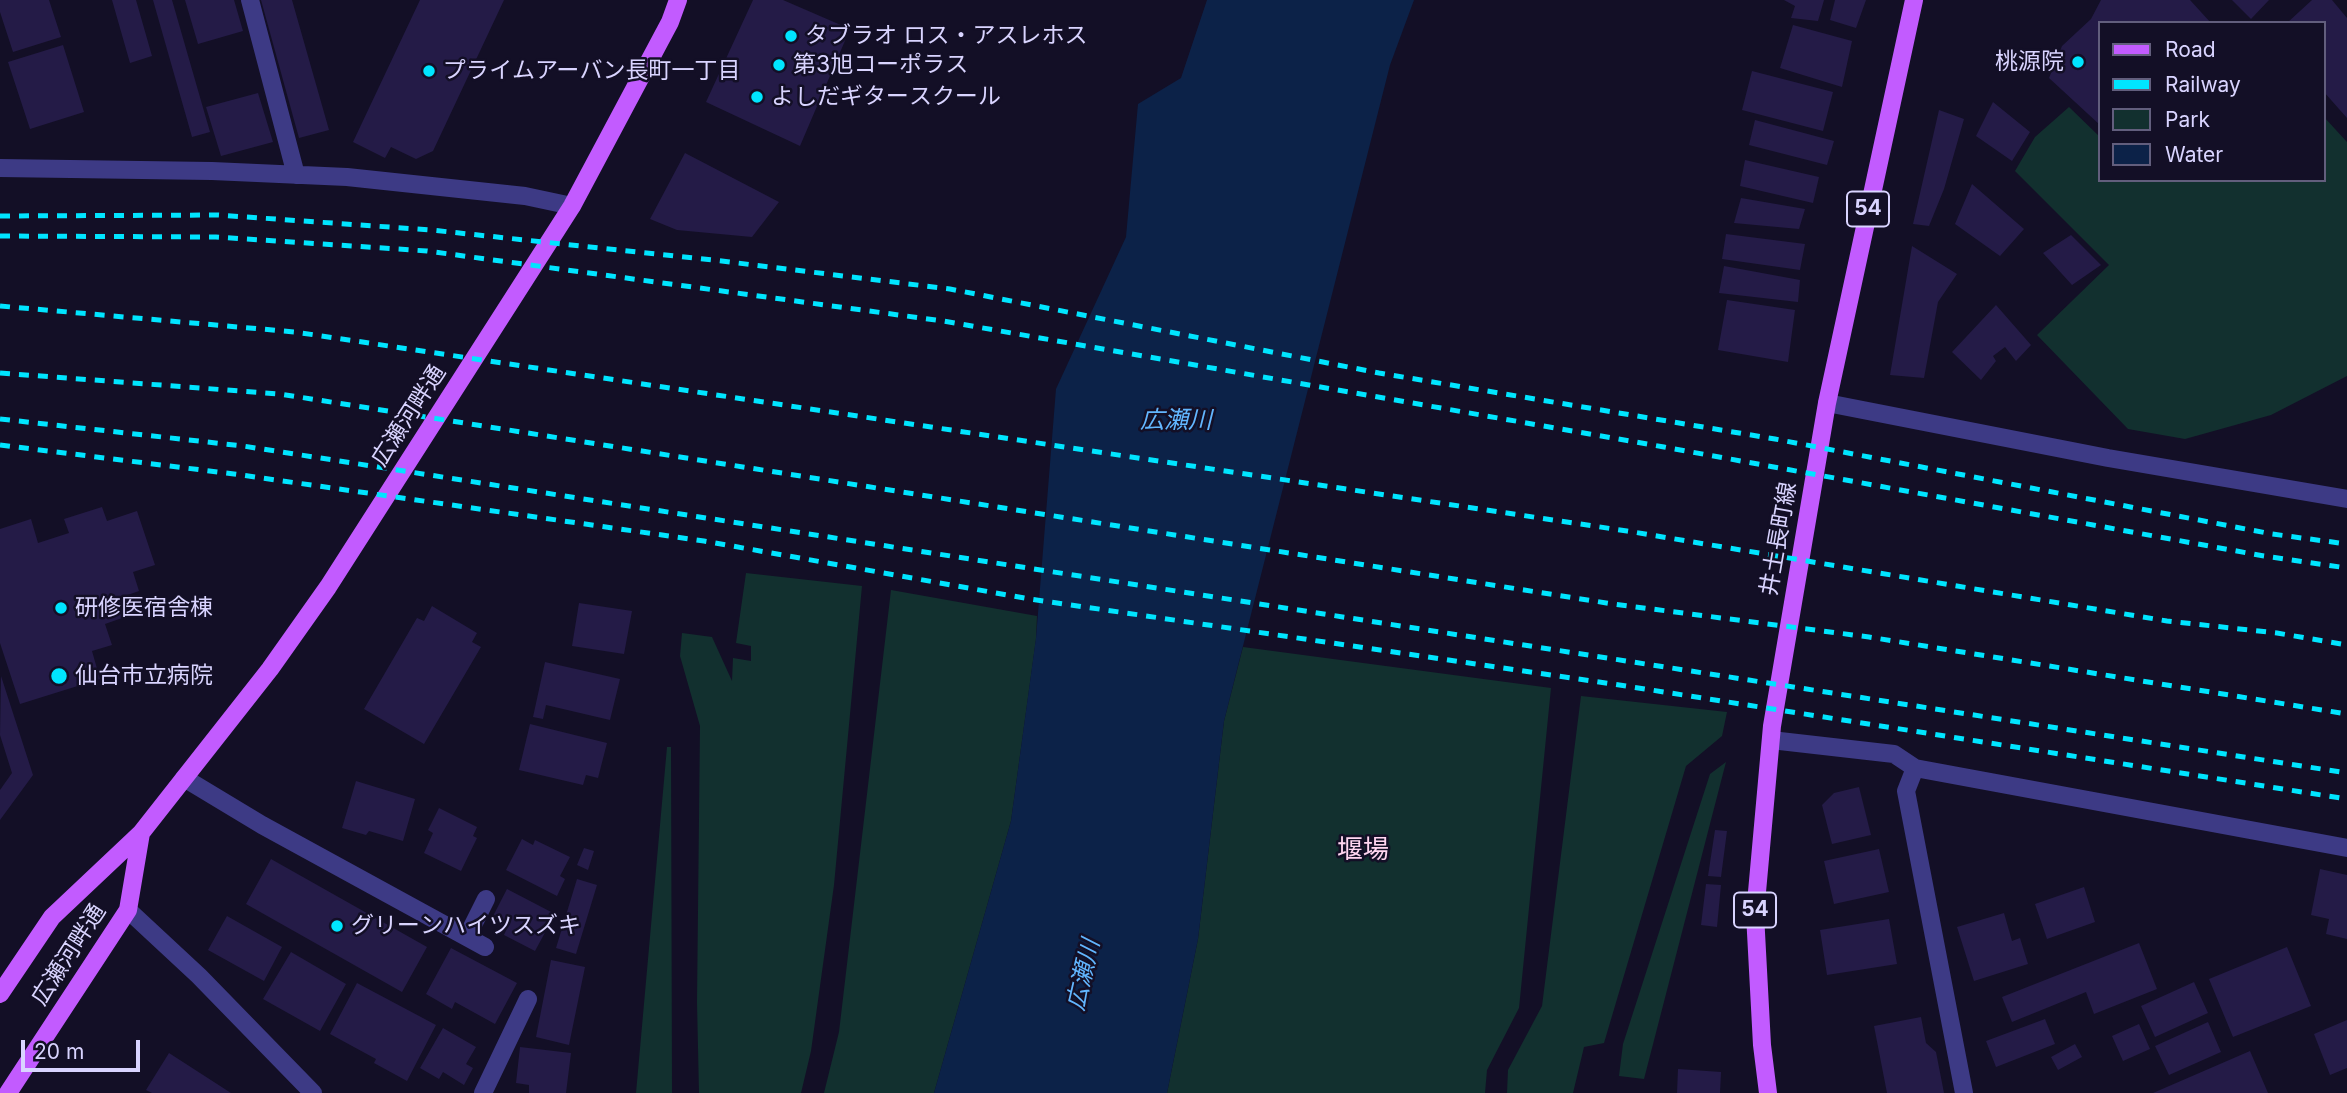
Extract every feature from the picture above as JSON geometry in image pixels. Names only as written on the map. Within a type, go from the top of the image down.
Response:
[{"type":"main road","name":"広瀬河畔通","points":[[0,994],[52,917],[141,833],[270,669],[328,587],[572,206],[670,22],[678,0]]},
{"type":"main road","name":"井土長町線","points":[[1768,1093],[1762,1045],[1755,914],[1771,740],[1827,403],[1914,0]]},
{"type":"main road","name":"広瀬河畔通","points":[[8,1093],[128,909],[141,833]]},
{"type":"street","points":[[250,0],[296,175]]},
{"type":"street","points":[[0,169],[296,175],[525,196],[572,206]]},
{"type":"street","points":[[1827,403],[2108,458],[2347,499]]},
{"type":"street","points":[[1771,740],[1894,754],[1915,768],[2347,848]]},
{"type":"street","points":[[1915,768],[1906,791],[1964,1093]]},
{"type":"street","points":[[184,778],[262,825],[485,947]]},
{"type":"street","points":[[467,937],[486,899]]},
{"type":"street","points":[[128,909],[199,976],[313,1093]]},
{"type":"street","points":[[483,1093],[528,999]]},
{"type":"green space","points":[[2069,107],[2098,135],[2098,182],[2326,182],[2326,119],[2347,142],[2347,376],[2271,415],[2185,439],[2128,429],[2037,335],[2109,265],[2015,171],[2035,137]]},
{"type":"green space","points":[[746,573],[862,586],[834,885],[811,1051],[801,1093],[699,1093],[697,1002],[700,726],[680,656],[682,633],[712,637],[732,681],[733,658],[751,661],[751,646],[736,643]]},
{"type":"green space","points":[[891,590],[1037,616],[1036,639],[1011,821],[934,1093],[824,1093],[839,1032]]},
{"type":"green space","points":[[1243,647],[1551,688],[1519,1008],[1487,1070],[1485,1093],[1167,1093],[1198,939],[1224,721]]},
{"type":"green space","points":[[1581,696],[1727,712],[1722,736],[1686,766],[1604,1043],[1584,1047],[1573,1093],[1507,1093],[1508,1070],[1542,1006]]},
{"type":"green space","points":[[667,747],[671,747],[672,1093],[636,1093]]},
{"type":"green space","points":[[1726,762],[1644,1079],[1619,1076],[1623,1044],[1710,774]]},
{"type":"water","name":"広瀬川","points":[[1207,0],[1414,0],[1390,65],[1224,721],[1198,939],[1167,1093],[934,1093],[1011,821],[1036,638],[1056,389],[1126,237],[1138,104],[1181,78]]},
{"type":"building","points":[[0,0],[49,0],[61,37],[13,52],[0,12]]},
{"type":"building","points":[[112,0],[136,0],[152,56],[130,63]]},
{"type":"building","points":[[153,0],[172,0],[210,132],[192,137]]},
{"type":"building","points":[[185,0],[234,0],[243,31],[198,44]]},
{"type":"building","points":[[261,0],[292,0],[329,130],[299,138]]},
{"type":"building","name":"プライムアーバン長町一丁目","points":[[420,0],[504,0],[433,151],[416,159],[391,147],[385,158],[353,142]]},
{"type":"building","name":"第3旭コーポラス","points":[[753,0],[783,0],[850,29],[800,146],[706,102]]},
{"type":"building","points":[[1784,0],[1824,0],[1818,21],[1791,18],[1795,6]]},
{"type":"building","points":[[1835,0],[1866,0],[1856,28],[1830,20]]},
{"type":"building","name":"桃源院","points":[[2101,0],[2190,0],[2209,21],[2098,21],[2098,123],[2049,78],[2062,46],[2091,19]]},
{"type":"building","points":[[2232,0],[2269,0],[2251,19]]},
{"type":"building","points":[[2312,0],[2332,0],[2347,18],[2347,118],[2326,94],[2326,21],[2289,21]]},
{"type":"building","points":[[1793,25],[1852,41],[1842,87],[1780,68]]},
{"type":"building","points":[[63,45],[84,112],[30,129],[8,62]]},
{"type":"building","points":[[1752,71],[1833,92],[1823,131],[1742,110]]},
{"type":"building","points":[[258,93],[273,142],[221,156],[206,107]]},
{"type":"building","points":[[1993,102],[2030,132],[2012,161],[1976,136]]},
{"type":"building","points":[[1939,110],[1964,119],[1944,189],[1929,226],[1913,224]]},
{"type":"building","points":[[1755,120],[1834,141],[1827,165],[1749,145]]},
{"type":"building","points":[[685,153],[779,202],[752,237],[677,230],[650,219]]},
{"type":"building","points":[[1745,160],[1819,177],[1813,203],[1740,186]]},
{"type":"building","points":[[1972,184],[2024,229],[2000,256],[1955,224]]},
{"type":"building","points":[[1741,198],[1805,209],[1799,229],[1734,223]]},
{"type":"building","points":[[1726,234],[1805,244],[1800,270],[1722,259]]},
{"type":"building","points":[[2071,235],[2101,265],[2072,285],[2043,253]]},
{"type":"building","points":[[1912,246],[1957,274],[1938,302],[1924,378],[1890,375]]},
{"type":"building","points":[[1724,266],[1800,280],[1798,302],[1719,293]]},
{"type":"building","points":[[1727,300],[1795,310],[1788,362],[1718,350]]},
{"type":"building","points":[[1996,305],[2031,345],[2016,361],[2005,347],[1993,356],[1996,361],[1981,380],[1952,352]]},
{"type":"building","name":"研修医宿舎棟","points":[[102,507],[107,521],[137,511],[155,565],[133,572],[139,591],[119,598],[125,617],[105,624],[112,645],[92,651],[100,679],[20,704],[0,643],[0,529],[31,519],[38,543],[69,533],[64,519]]},
{"type":"building","points":[[579,603],[632,611],[624,654],[572,646]]},
{"type":"building","points":[[432,606],[477,633],[472,642],[481,647],[424,744],[364,709],[417,618],[424,621]]},
{"type":"building","points":[[545,662],[620,679],[610,720],[546,705],[543,719],[533,717]]},
{"type":"building","points":[[1,676],[33,775],[0,820],[0,790],[12,773],[0,735]]},
{"type":"building","points":[[530,724],[607,743],[598,778],[586,775],[583,785],[519,770]]},
{"type":"building","points":[[356,781],[415,799],[403,841],[369,831],[366,835],[342,828]]},
{"type":"building","points":[[1859,787],[1871,835],[1832,844],[1822,805],[1834,793]]},
{"type":"building","points":[[439,808],[477,827],[473,836],[477,838],[461,871],[424,853],[433,833],[428,830]]},
{"type":"building","points":[[1715,830],[1727,831],[1721,877],[1708,876]]},
{"type":"building","points":[[522,839],[533,845],[535,840],[570,857],[560,876],[565,879],[557,896],[506,870]]},
{"type":"building","points":[[584,848],[594,851],[588,870],[577,865]]},
{"type":"building","points":[[1879,849],[1889,892],[1834,904],[1824,861]]},
{"type":"building","name":"グリーンハイツスズキ","points":[[271,859],[427,947],[402,992],[246,904]]},
{"type":"building","points":[[2320,869],[2347,875],[2347,939],[2326,934],[2329,919],[2311,915]]},
{"type":"building","points":[[577,879],[597,885],[576,954],[556,948]]},
{"type":"building","points":[[1706,884],[1721,885],[1717,927],[1701,925]]},
{"type":"building","points":[[2084,887],[2095,922],[2047,939],[2035,904]]},
{"type":"building","points":[[507,889],[555,914],[535,951],[504,935],[507,928],[491,920]]},
{"type":"building","points":[[2004,913],[2012,941],[2020,938],[2028,964],[1974,981],[1957,927]]},
{"type":"building","points":[[227,916],[282,947],[264,981],[208,950]]},
{"type":"building","points":[[1889,919],[1897,964],[1827,975],[1820,930]]},
{"type":"building","points":[[2139,943],[2157,989],[2094,1014],[2086,992],[2012,1022],[2002,997]]},
{"type":"building","points":[[2287,947],[2311,1006],[2233,1037],[2209,979]]},
{"type":"building","points":[[451,948],[517,983],[495,1024],[455,1002],[452,1009],[426,994]]},
{"type":"building","points":[[291,952],[346,984],[320,1031],[263,999]]},
{"type":"building","points":[[551,960],[585,967],[569,1045],[536,1037]]},
{"type":"building","points":[[2194,982],[2208,1013],[2155,1037],[2141,1006]]},
{"type":"building","points":[[357,983],[436,1025],[407,1081],[374,1063],[376,1059],[330,1034]]},
{"type":"building","points":[[1921,1017],[1926,1043],[1936,1052],[1944,1093],[1887,1093],[1874,1026]]},
{"type":"building","points":[[2045,1019],[2055,1044],[1996,1067],[1986,1041]]},
{"type":"building","points":[[2347,1020],[2347,1068],[2330,1075],[2314,1034]]},
{"type":"building","points":[[2208,1022],[2221,1052],[2169,1075],[2155,1046]]},
{"type":"building","points":[[2139,1024],[2150,1049],[2123,1061],[2112,1036]]},
{"type":"building","points":[[443,1028],[476,1047],[466,1064],[473,1068],[464,1085],[443,1072],[439,1079],[420,1068]]},
{"type":"building","points":[[2075,1044],[2082,1057],[2058,1070],[2051,1057]]},
{"type":"building","points":[[520,1047],[571,1053],[566,1093],[529,1093],[529,1085],[516,1083]]},
{"type":"building","points":[[2250,1051],[2268,1093],[2153,1093]]},
{"type":"building","points":[[169,1053],[231,1093],[152,1093],[146,1090]]},
{"type":"building","points":[[1678,1069],[1721,1072],[1720,1093],[1677,1093]]},
{"type":"railway","points":[[0,216],[218,215],[431,230],[950,289],[1379,373],[1775,439],[2272,534],[2347,544]]},
{"type":"railway","points":[[0,236],[216,237],[427,251],[943,321],[1664,447],[2264,556],[2347,568]]},
{"type":"railway","points":[[0,306],[295,332],[1627,531],[2167,621],[2277,633],[2347,645]]},
{"type":"railway","points":[[0,373],[280,394],[1613,604],[1869,637],[2347,714]]},
{"type":"railway","points":[[0,419],[243,446],[2347,773]]},
{"type":"railway","points":[[0,445],[234,474],[704,541],[1030,599],[1613,684],[2347,799]]},
{"type":"place","name":"タブラオ ロス・アスレホス","points":[[791,36]]},
{"type":"place","name":"桃源院","points":[[2078,62]]},
{"type":"place","name":"第3旭コーポラス","points":[[779,65]]},
{"type":"place","name":"プライムアーバン長町一丁目","points":[[429,71]]},
{"type":"place","name":"よしだギタースクール","points":[[757,97]]},
{"type":"place","name":"研修医宿舎棟","points":[[61,608]]},
{"type":"place","name":"仙台市立病院","points":[[59,676]]},
{"type":"place","name":"グリーンハイツスズキ","points":[[337,926]]},
{"type":"district","name":"堰場","points":[[1363,850]]}]
